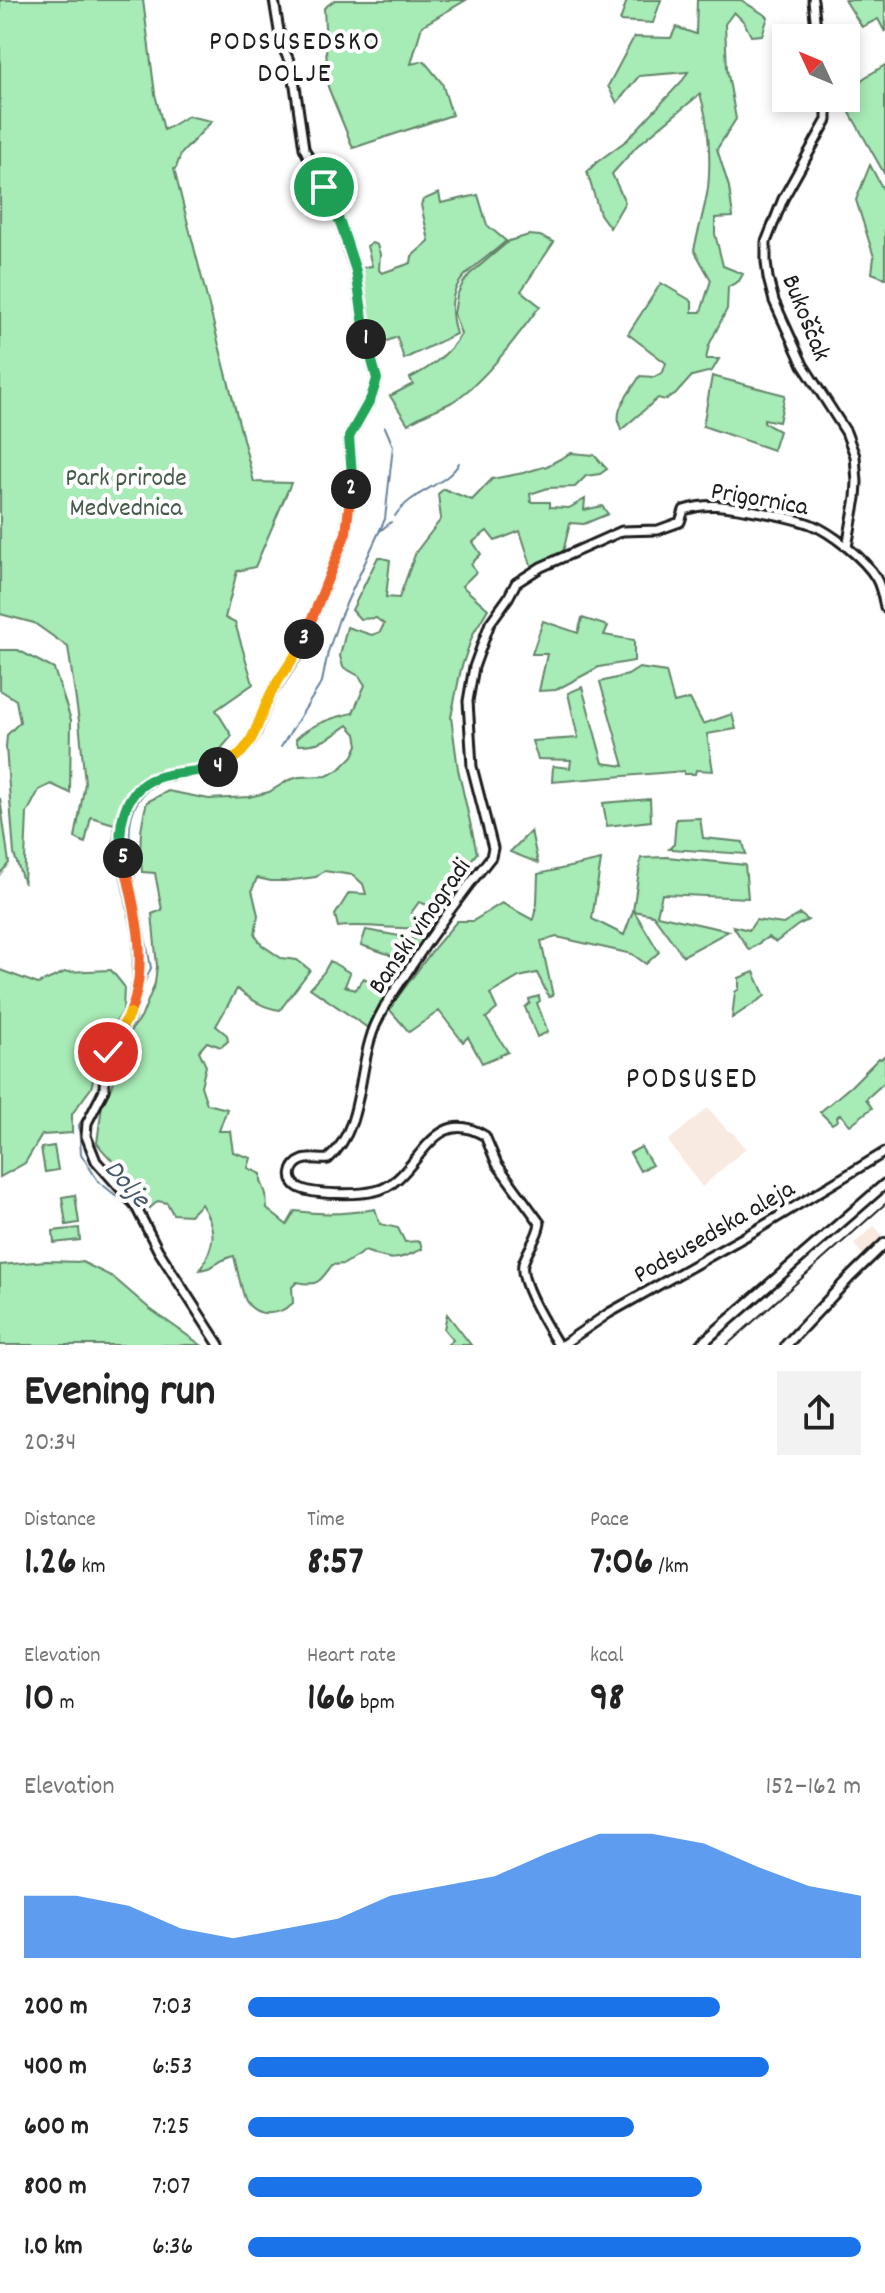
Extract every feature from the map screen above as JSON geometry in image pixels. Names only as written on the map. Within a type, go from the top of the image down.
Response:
[{"type":"main road","points":[[701,1343],[885,1184]]},
{"type":"main road","points":[[786,1345],[885,1243]]},
{"type":"street","points":[[219,1344],[158,1250],[135,1205],[92,1156],[86,1129],[104,1086],[108,1052],[131,1011],[140,963],[139,936],[119,842],[125,809],[135,792],[150,780],[214,768],[238,757],[251,741],[270,695],[297,655],[346,533],[352,475],[349,437],[371,398],[377,379],[367,346],[356,271],[341,225],[304,148],[293,76],[281,43],[274,0]]},
{"type":"street","points":[[813,0],[816,24]]},
{"type":"street","name":"Bukoščak","points":[[827,112],[827,120],[794,176],[777,214],[766,242],[766,262],[774,301],[803,365],[846,432],[855,456],[856,498],[847,547]]},
{"type":"street","name":"Prigornica","points":[[684,510],[714,504],[785,516],[814,525],[847,547],[870,569],[878,581],[885,607]]},
{"type":"street","name":"Banski vinogradi","points":[[560,1345],[522,1273],[523,1263],[540,1223],[497,1164],[485,1136],[464,1126],[444,1130],[393,1182],[380,1191],[303,1190],[290,1177],[297,1164],[308,1159],[328,1159],[344,1142],[370,1040],[381,1012],[442,919],[491,857],[493,848],[472,767],[468,701],[474,667],[490,623],[516,583],[541,567],[622,531],[658,530],[680,522],[684,510]]},
{"type":"street","name":"Podsusedska aleja","points":[[560,1345],[609,1313],[753,1232],[885,1152]]},
{"type":"shaded area","points":[[708,1108],[746,1148],[702,1187],[668,1141]]},
{"type":"shaded area","points":[[874,1226],[885,1238],[865,1258],[854,1244]]},
{"type":"green space","name":"Park prirode Medvednica","points":[[0,0],[143,0],[155,94],[164,130],[188,116],[212,121],[181,154],[174,169],[254,482],[291,483],[255,567],[237,571],[225,618],[235,623],[253,684],[216,710],[232,736],[206,766],[172,768],[149,777],[122,807],[114,824],[91,817],[85,843],[75,838],[85,783],[68,647],[34,623],[0,614]]},
{"type":"green space","points":[[335,0],[466,0],[422,26],[411,64],[424,61],[442,83],[452,115],[353,148],[328,87],[324,8]]},
{"type":"green space","points":[[627,0],[661,0],[653,23],[620,21]]},
{"type":"green space","points":[[697,0],[741,0],[768,17],[762,35],[751,36],[734,12],[725,24],[727,69],[736,119],[717,149],[729,187],[733,217],[715,218],[715,234],[723,266],[743,274],[739,281],[728,287],[727,309],[709,345],[706,359],[719,359],[712,371],[692,376],[675,395],[665,400],[658,398],[621,430],[620,408],[640,376],[654,377],[663,372],[666,363],[628,334],[661,283],[690,300],[692,312],[701,312],[711,280],[694,250],[709,177],[707,128],[700,94],[637,146],[612,174],[625,202],[610,228],[600,214],[587,172],[627,140],[688,72],[639,76],[617,103],[608,86],[634,37],[671,38],[676,27],[696,34]]},
{"type":"green space","points":[[845,0],[885,0],[885,32],[878,19],[862,27]]},
{"type":"green space","points":[[885,65],[885,175],[850,112],[860,112],[860,82]]},
{"type":"green space","points":[[870,165],[885,193],[885,278],[872,273],[874,257],[856,200]]},
{"type":"green space","points":[[439,193],[441,203],[478,195],[487,225],[506,241],[462,278],[456,289],[452,315],[456,334],[404,359],[397,337],[372,347],[357,269],[372,266],[367,246],[372,243],[377,245],[380,254],[379,270],[382,273],[411,263],[412,256],[429,241],[421,205],[423,200]]},
{"type":"green space","points":[[529,235],[554,242],[521,291],[540,306],[499,358],[464,394],[408,424],[390,396],[413,384],[410,378],[439,359],[461,334],[454,314],[457,295],[470,274],[509,241]]},
{"type":"green space","points":[[712,376],[785,395],[779,422],[764,419],[764,423],[779,431],[773,450],[703,426]]},
{"type":"green space","points":[[571,453],[594,455],[607,469],[600,474],[586,476],[575,487],[548,488],[530,494],[531,502],[550,502],[550,507],[569,508],[585,499],[584,510],[602,506],[608,514],[584,524],[570,523],[563,552],[532,568],[520,531],[495,541],[487,531],[473,542],[481,554],[471,564],[476,572],[462,586],[488,609],[473,634],[461,669],[451,717],[458,769],[477,853],[433,907],[419,902],[411,913],[430,926],[338,927],[335,915],[349,893],[366,894],[363,884],[353,875],[324,871],[316,877],[285,881],[257,878],[252,890],[258,915],[255,935],[262,945],[281,958],[297,960],[310,970],[280,1010],[262,1005],[237,989],[216,1026],[227,1035],[228,1041],[221,1047],[207,1042],[199,1051],[206,1066],[201,1086],[207,1104],[227,1109],[219,1131],[230,1131],[233,1152],[251,1158],[248,1168],[261,1174],[267,1209],[287,1225],[295,1211],[335,1213],[375,1209],[380,1224],[398,1228],[405,1242],[420,1241],[422,1249],[394,1259],[365,1251],[344,1264],[332,1265],[318,1281],[310,1284],[297,1282],[292,1287],[293,1303],[288,1307],[269,1313],[256,1311],[246,1301],[234,1256],[200,1270],[212,1237],[210,1222],[201,1204],[190,1215],[173,1214],[167,1203],[158,1201],[150,1208],[140,1190],[97,1143],[102,1105],[113,1084],[122,1041],[141,1018],[155,983],[157,966],[152,914],[162,910],[155,873],[142,872],[141,836],[147,802],[168,791],[209,799],[249,797],[269,792],[289,780],[327,776],[340,769],[353,756],[358,745],[356,734],[348,725],[320,742],[298,745],[296,739],[323,722],[353,713],[365,685],[359,676],[343,667],[340,656],[347,627],[372,635],[380,632],[384,624],[376,618],[360,619],[352,610],[378,557],[390,560],[386,597],[399,598],[416,552],[441,519],[438,494],[444,489],[472,500],[492,479],[547,466]]},
{"type":"green space","points":[[582,618],[608,626],[604,635],[634,640],[634,661],[599,667],[556,690],[539,691],[547,654],[532,654],[543,621],[578,633]]},
{"type":"green space","points":[[0,650],[18,650],[54,669],[71,720],[70,793],[51,784],[39,790],[27,813],[24,884],[14,854],[6,747],[7,735],[20,722],[16,700],[0,690]]},
{"type":"green space","points":[[639,668],[666,672],[674,703],[690,699],[703,724],[732,714],[736,729],[707,734],[713,771],[552,782],[553,766],[570,768],[571,760],[538,759],[532,741],[578,738],[568,693],[582,687],[603,763],[624,766],[600,682],[628,675]]},
{"type":"green space","points":[[0,798],[9,863],[0,874]]},
{"type":"green space","points":[[650,799],[651,821],[607,826],[603,803]]},
{"type":"green space","points":[[700,818],[703,838],[743,842],[746,854],[669,849],[674,844],[676,819]]},
{"type":"green space","points":[[531,831],[538,863],[510,852]]},
{"type":"green space","points":[[667,857],[745,865],[748,898],[662,894],[657,915],[729,931],[683,956],[653,915],[634,911],[659,952],[646,964],[632,954],[557,937],[541,941],[553,996],[549,997],[537,973],[519,977],[490,994],[497,1009],[486,1018],[508,1052],[482,1063],[468,1037],[463,1042],[439,1011],[409,1032],[389,1009],[457,921],[473,921],[502,903],[533,920],[538,874],[601,860],[592,919],[624,935],[633,911],[641,858]]},
{"type":"green space","points":[[800,914],[808,920],[776,942],[768,937],[749,950],[733,926],[749,930],[756,920],[783,924]]},
{"type":"green space","points":[[366,930],[416,939],[427,934],[405,966],[388,954],[361,945]]},
{"type":"green space","points":[[330,961],[350,973],[345,986],[355,990],[364,978],[387,992],[368,1028],[310,988]]},
{"type":"green space","points":[[0,970],[38,984],[65,972],[111,970],[124,986],[123,1011],[102,1043],[91,1088],[72,1114],[72,1133],[42,1135],[25,1163],[0,1177]]},
{"type":"green space","points":[[754,972],[765,996],[732,1018],[739,978]]},
{"type":"green space","points":[[539,996],[537,1003],[548,1032],[537,1037],[525,1007],[530,1003],[529,999]]},
{"type":"green space","points":[[885,1055],[885,1082],[866,1099],[872,1108],[850,1125],[840,1114],[832,1124],[820,1112]]},
{"type":"green space","points":[[54,1146],[58,1170],[45,1172],[41,1148]]},
{"type":"green space","points":[[641,1147],[652,1165],[640,1171],[630,1153]]},
{"type":"green space","points":[[75,1195],[79,1223],[66,1225],[62,1197]]},
{"type":"green space","points":[[79,1228],[80,1240],[54,1243],[53,1231]]},
{"type":"green space","points":[[82,1262],[113,1277],[150,1309],[201,1345],[0,1345],[0,1265]]},
{"type":"green space","points":[[447,1314],[471,1345],[447,1345],[453,1340],[444,1329]]},
{"type":"waterway","name":"Dolje","points":[[357,304],[362,337]]},
{"type":"waterway","name":"Dolje","points":[[281,747],[322,682],[339,619],[385,519],[393,446],[385,427]]},
{"type":"waterway","points":[[395,516],[410,500],[447,477],[459,463]]},
{"type":"waterway","name":"Dolje","points":[[380,531],[391,522]]},
{"type":"waterway","name":"Dolje","points":[[135,879],[130,838],[132,813],[146,792],[158,782]]},
{"type":"waterway","name":"Dolje","points":[[108,1083],[112,1077],[117,1044],[134,1023],[151,968],[141,916]]},
{"type":"waterway","name":"Dolje","points":[[103,1087],[79,1125],[81,1154],[98,1181],[130,1207],[153,1250],[204,1328]]},
{"type":"railway","points":[[727,1345],[885,1204]]},
{"type":"district","name":"PODSUSEDSKO DOLJE","points":[[295,55]]},
{"type":"district","name":"PODSUSED","points":[[692,1077]]},
{"type":"route","points":[[108,1052],[131,1011],[140,963],[139,936],[119,842],[125,809],[135,792],[150,780],[214,768],[238,757],[246,748],[256,732],[270,695],[301,647],[346,533],[352,475],[349,437],[371,398],[377,379],[367,346],[356,271],[324,187]]}]
